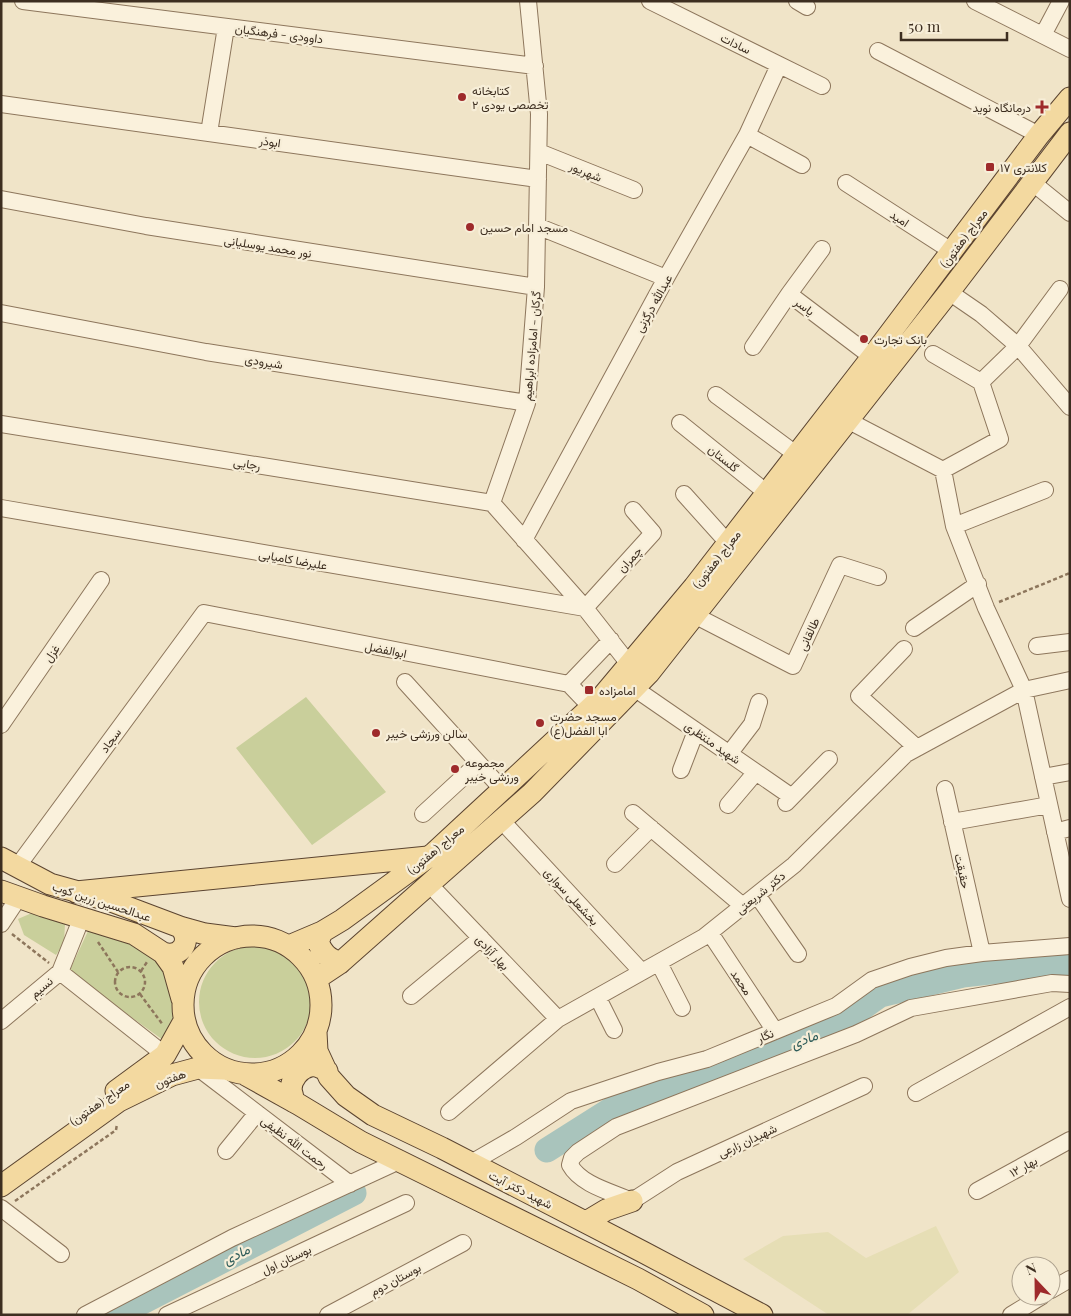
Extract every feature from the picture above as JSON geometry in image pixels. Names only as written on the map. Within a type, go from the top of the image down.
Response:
[{"type":"main road","name":"معراج (هفتون)","points":[[316,979],[340,963],[532,793],[649,673],[694,615],[804,460],[872,357],[953,252],[1039,135],[1070,98]]},
{"type":"main road","name":"معراج (هفتون)","points":[[289,946],[322,932],[342,920],[428,857],[601,698],[694,587],[768,492],[847,420],[949,292],[1070,133]]},
{"type":"main road","points":[[76,892],[428,857]]},
{"type":"main road","name":"عبدالحسین زرین کوب","points":[[9,863],[50,884],[111,901],[180,927],[206,934],[236,938]]},
{"type":"main road","name":"عبدالحسین زرین کوب","points":[[10,894],[134,934],[163,953],[173,967],[182,1000]]},
{"type":"main road","points":[[163,953],[173,955],[182,950],[185,945],[185,935],[180,927]]},
{"type":"main road","points":[[322,932],[318,942],[323,953],[331,960],[340,963]]},
{"type":"main road","points":[[254,936],[272,939],[289,946],[305,961],[316,979],[321,997],[320,1015],[316,1032],[304,1051],[288,1065],[267,1073],[246,1074],[224,1069],[206,1058],[192,1041],[184,1021],[182,1000],[187,978],[199,960],[216,946],[236,938],[254,936]]},
{"type":"main road","name":"معراج (هفتون)","points":[[3,1178],[153,1065],[158,1049],[184,1021]]},
{"type":"main road","name":"شهید دکتر آیت","points":[[316,1032],[317,1051],[330,1077],[346,1096],[373,1115],[620,1239],[762,1315]]},
{"type":"main road","points":[[294,1102],[291,1089],[292,1080],[298,1073],[311,1066],[327,1071]]},
{"type":"main road","name":"هفتون","points":[[119,1100],[172,1075],[198,1068],[224,1069]]},
{"type":"main road","points":[[246,1074],[360,1142],[638,1279],[703,1315]]},
{"type":"main road","name":"معراج (هفتون)","points":[[3,1178],[119,1100]]},
{"type":"main road","points":[[586,1222],[606,1210],[632,1201]]},
{"type":"main road","points":[[620,1239],[623,1218],[632,1201]]},
{"type":"street","name":"داوودی - فرهنگیان","points":[[23,1],[535,66]]},
{"type":"street","name":"گرکان - امامزاده ابراهیم","points":[[492,503],[527,403],[536,287],[540,114],[528,1]]},
{"type":"street","name":"سادات","points":[[650,1],[822,86]]},
{"type":"street","points":[[975,1],[1070,49]]},
{"type":"street","points":[[1043,36],[1061,1]]},
{"type":"street","points":[[209,133],[226,27]]},
{"type":"street","points":[[878,51],[1039,135]]},
{"type":"street","name":"عبدالله درگزنی","points":[[524,540],[666,278],[747,135],[780,64]]},
{"type":"street","name":"ابوذر","points":[[1,104],[538,179]]},
{"type":"street","points":[[747,135],[802,165]]},
{"type":"street","name":"شهریور","points":[[539,152],[634,190]]},
{"type":"street","name":"امید","points":[[846,183],[953,252]]},
{"type":"street","points":[[1033,183],[1070,213]]},
{"type":"street","name":"نور محمد یوسلیانی","points":[[1,199],[156,228],[536,287]]},
{"type":"street","points":[[537,226],[666,278]]},
{"type":"street","points":[[789,294],[822,250]]},
{"type":"street","points":[[981,382],[1018,346],[1060,289]]},
{"type":"street","points":[[949,292],[981,314],[1018,346],[1070,407]]},
{"type":"street","name":"یاسر","points":[[753,347],[789,294],[872,357]]},
{"type":"street","name":"شیرودی","points":[[1,313],[206,352],[527,403]]},
{"type":"street","points":[[933,354],[981,382],[1000,439],[943,470]]},
{"type":"street","points":[[716,395],[804,460]]},
{"type":"street","points":[[847,420],[943,470]]},
{"type":"street","name":"گلستان","points":[[680,423],[768,492]]},
{"type":"street","name":"رجایی","points":[[1,424],[492,503]]},
{"type":"street","points":[[943,470],[954,526],[986,608],[1024,690],[1049,804],[1062,830],[1070,899]]},
{"type":"street","points":[[954,526],[1045,490]]},
{"type":"street","points":[[684,494],[728,543]]},
{"type":"street","points":[[492,503],[585,608],[630,664]]},
{"type":"street","name":"علیرضا کامیابی","points":[[2,510],[585,608]]},
{"type":"street","name":"چمران","points":[[585,608],[653,533],[633,510]]},
{"type":"street","name":"طالقانی","points":[[694,615],[793,666],[840,565],[878,577]]},
{"type":"street","name":"غزل","points":[[1,725],[100,580]]},
{"type":"street","points":[[914,628],[978,584]]},
{"type":"street","name":"ابوالفضل","points":[[204,613],[569,684]]},
{"type":"street","name":"سجاد","points":[[9,863],[204,613]]},
{"type":"street","points":[[591,708],[569,684],[611,640]]},
{"type":"street","points":[[1038,646],[1070,642]]},
{"type":"street","points":[[904,649],[859,696],[917,748]]},
{"type":"street","name":"دکتر شریعتی","points":[[449,1112],[558,1019],[710,933],[794,865],[906,754],[1024,690],[1070,680]]},
{"type":"street","points":[[405,682],[502,789]]},
{"type":"street","name":"شهید منتظری","points":[[634,688],[756,772],[789,800],[829,760]]},
{"type":"street","points":[[729,754],[752,724],[759,702]]},
{"type":"street","points":[[681,770],[696,731]]},
{"type":"street","points":[[423,814],[473,768]]},
{"type":"street","points":[[728,805],[756,772]]},
{"type":"street","points":[[1043,777],[1070,772]]},
{"type":"street","name":"حقیقت","points":[[945,789],[982,953]]},
{"type":"street","points":[[952,822],[1049,804]]},
{"type":"street","points":[[632,813],[743,906]]},
{"type":"street","name":"بخشعلی سواری","points":[[501,820],[642,972]]},
{"type":"street","points":[[616,864],[651,828]]},
{"type":"street","name":"بهار آزادی","points":[[429,884],[558,1019]]},
{"type":"street","points":[[5,928],[10,894]]},
{"type":"street","points":[[757,895],[798,954]]},
{"type":"street","name":"نسیم","points":[[1,1021],[60,972],[82,918]]},
{"type":"street","name":"محمد","points":[[710,933],[775,1031]]},
{"type":"street","points":[[411,996],[480,938]]},
{"type":"street","name":"نگار","points":[[471,1163],[516,1137],[571,1101],[658,1072],[707,1059],[836,1006],[872,980],[910,967],[946,958],[982,953],[1070,946]]},
{"type":"street","points":[[659,963],[682,1008]]},
{"type":"street","points":[[60,972],[158,1049]]},
{"type":"street","points":[[632,1201],[575,1174],[570,1165],[572,1158],[578,1152],[616,1128],[856,1034],[911,1008],[1052,983],[1069,987]]},
{"type":"street","points":[[598,998],[614,1030]]},
{"type":"street","points":[[916,1093],[1070,1007]]},
{"type":"street","name":"رحمت الله نظیفی","points":[[198,1068],[350,1184]]},
{"type":"street","name":"شهیدان زارعی","points":[[632,1201],[677,1172],[864,1086]]},
{"type":"street","points":[[226,1151],[257,1113]]},
{"type":"street","name":"بهار ۱۲","points":[[977,1191],[1070,1140]]},
{"type":"street","points":[[85,1315],[232,1238],[399,1161]]},
{"type":"street","name":"بوستان اول","points":[[166,1315],[406,1203]]},
{"type":"street","points":[[1,1208],[61,1254]]},
{"type":"street","name":"بوستان دوم","points":[[328,1315],[463,1243]]},
{"type":"street","points":[[1011,1315],[1026,1306]]},
{"type":"path","points":[[986,608],[1070,573]]},
{"type":"path","points":[[5,928],[60,972]]},
{"type":"path","points":[[98,941],[118,972]]},
{"type":"path","points":[[127,967],[141,971],[144,975],[145,986],[140,994],[130,997],[120,994],[114,981],[118,972],[127,967]]},
{"type":"path","points":[[140,994],[166,1030],[158,1049]]},
{"type":"shaded area","points":[[936,1226],[959,1272],[907,1315],[829,1315],[743,1259],[783,1236],[828,1232],[866,1258]]},
{"type":"green space","points":[[306,697],[386,792],[312,845],[236,748]]},
{"type":"green space","points":[[34,912],[65,924],[64,943],[56,955],[24,935],[18,919]]},
{"type":"green space","points":[[88,931],[132,936],[162,956],[178,1010],[163,1040],[69,972]]},
{"type":"green space","points":[[255,946],[276,951],[294,963],[306,981],[311,1002],[306,1023],[294,1041],[276,1053],[255,1058],[234,1053],[216,1041],[204,1023],[199,1002],[204,981],[216,963],[234,951]]},
{"type":"waterway","name":"مادی","points":[[547,1150],[615,1107],[695,1075],[796,1044],[841,1023],[880,995],[963,975],[1060,967],[1070,964]]},
{"type":"waterway","name":"مادی","points":[[117,1315],[354,1193]]},
{"type":"place","name":"کتابخانه تخصصی یودی ۲","points":[[462,97]]},
{"type":"place","name":"درمانگاه نوید","points":[[1042,107]]},
{"type":"place","name":"کلانتری ۱۷","points":[[990,167]]},
{"type":"place","name":"مسجد امام حسین","points":[[470,227]]},
{"type":"place","name":"بانک تجارت","points":[[864,339]]},
{"type":"place","name":"امامزاده","points":[[589,690]]},
{"type":"place","name":"مسجد حضرت ابا الفضل(ع)","points":[[540,723]]},
{"type":"place","name":"سالن ورزشی خیبر","points":[[376,733]]},
{"type":"place","name":"مجموعه ورزشی خیبر","points":[[455,769]]}]
